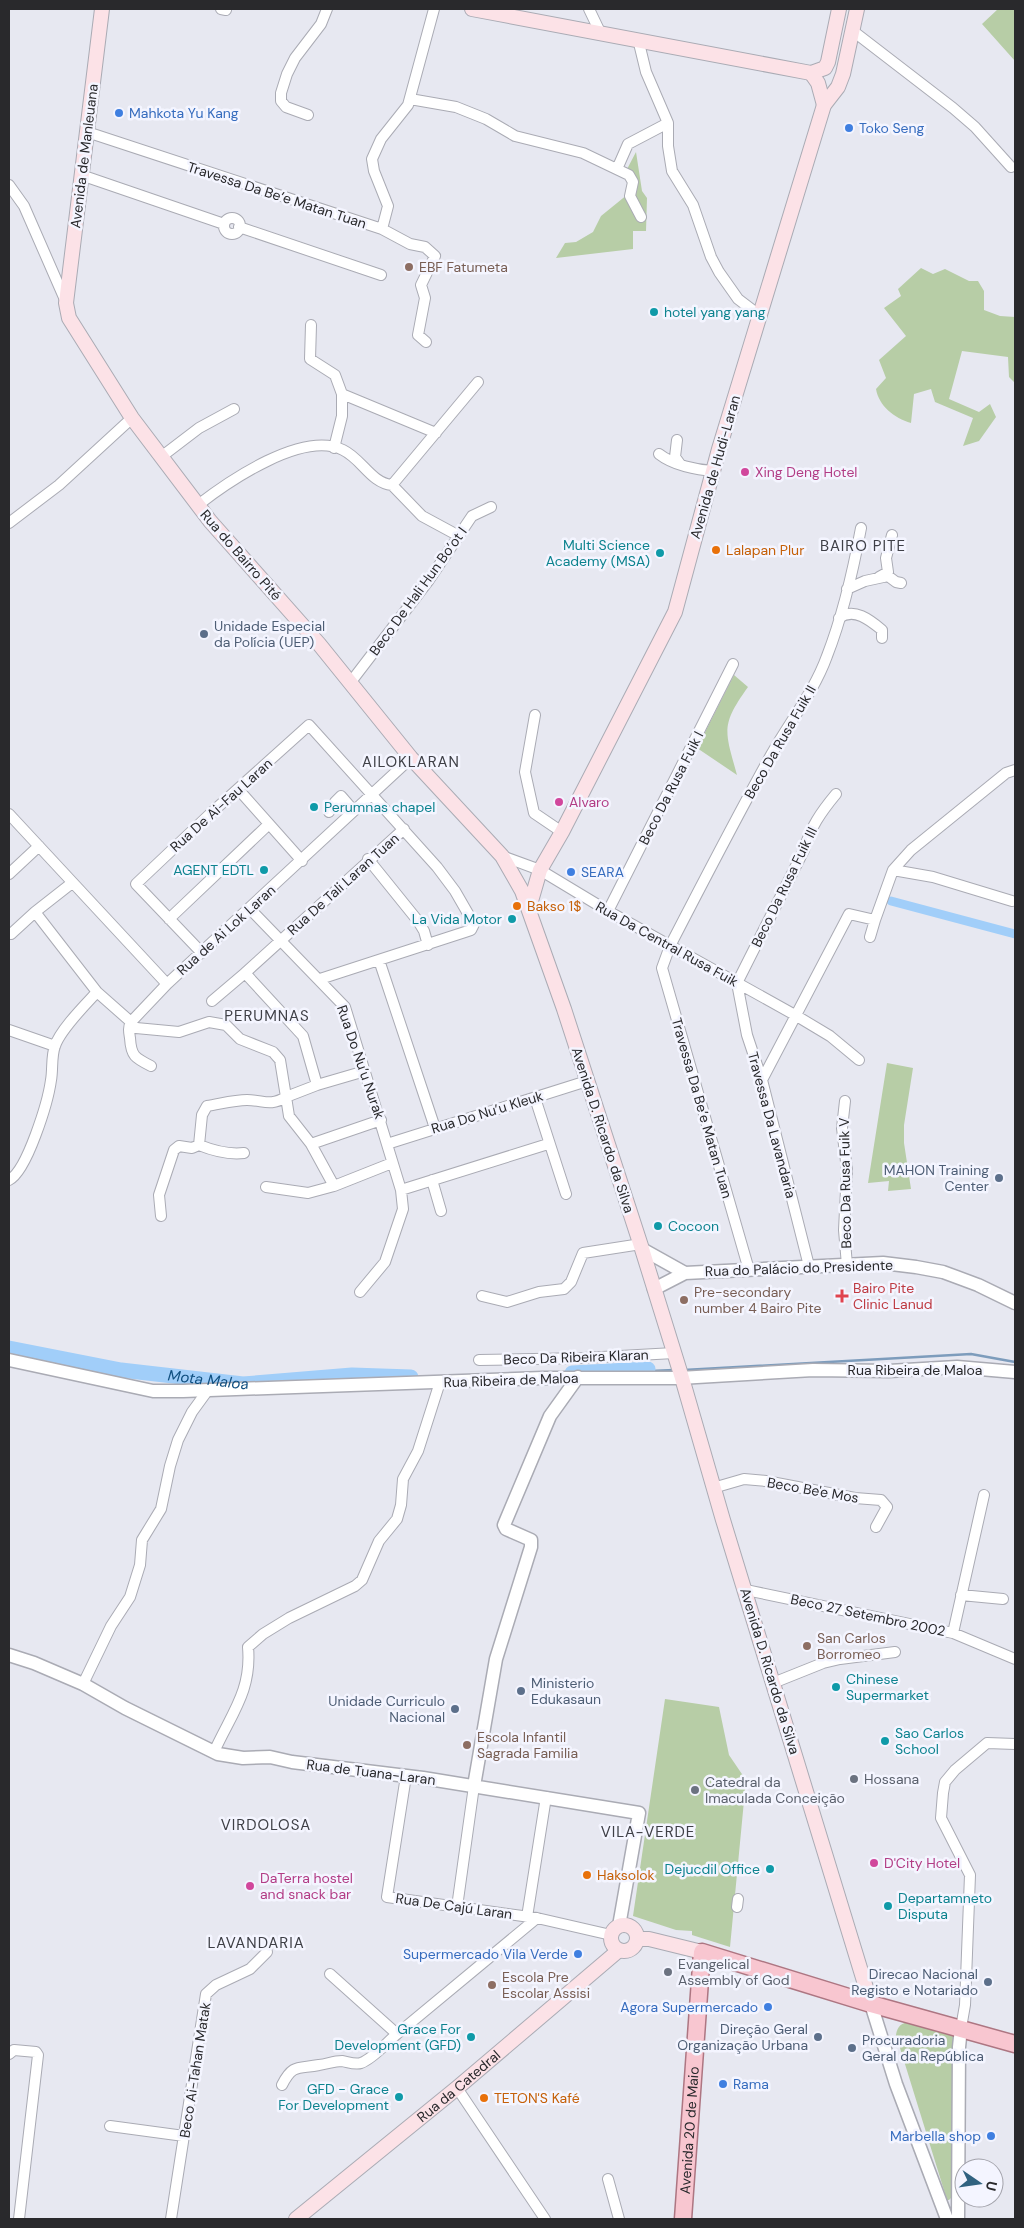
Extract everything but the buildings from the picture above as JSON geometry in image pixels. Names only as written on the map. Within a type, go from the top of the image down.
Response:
[{"type":"main road","name":"Avenida de Manleuana","points":[[66,303],[102,9]]},
{"type":"main road","points":[[472,9],[811,73],[825,68],[839,9]]},
{"type":"main road","name":"Avenida de Hudi-Laran","points":[[529,908],[540,870],[562,832],[675,612],[759,315],[824,105],[838,87],[843,74],[857,9]]},
{"type":"main road","points":[[811,73],[818,83],[824,105]]},
{"type":"main road","name":"Rua do Bairro Pité","points":[[66,303],[69,318],[132,418],[161,457],[198,505],[350,683],[411,758],[502,856],[529,908]]},
{"type":"main road","name":"Avenida D. Ricardo da Silva","points":[[529,908],[642,1246],[713,1488],[746,1590],[872,2004]]},
{"type":"main road","points":[[632,1928],[637,1939],[630,1950],[618,1951],[614,1947],[615,1930],[632,1928]]},
{"type":"main road","points":[[637,1939],[649,1939],[702,1952],[872,2004],[1015,2044]]},
{"type":"main road","name":"Rua da Catedral","points":[[304,2216],[618,1951]]},
{"type":"main road","name":"Avenida 20 de Maio","points":[[683,2219],[702,1952]]},
{"type":"street","points":[[308,115],[286,107],[282,101],[281,92],[295,58],[321,24],[327,9]]},
{"type":"street","name":"Travessa Da Be’e Matan Tuan","points":[[87,132],[382,229],[388,206],[374,171],[372,158],[381,139],[408,105],[434,9]]},
{"type":"street","points":[[589,9],[600,32]]},
{"type":"street","points":[[853,31],[953,108],[975,127],[1011,167]]},
{"type":"street","points":[[638,39],[646,72],[668,123],[668,146],[672,170],[693,205],[719,272],[738,299],[759,315]]},
{"type":"street","points":[[410,98],[456,107],[486,118],[515,136],[583,153],[617,169],[632,178],[630,196],[641,218]]},
{"type":"street","points":[[617,169],[628,144],[668,123]]},
{"type":"street","points":[[81,176],[224,224],[228,232],[232,234],[239,227],[381,275]]},
{"type":"street","points":[[9,185],[24,206],[66,303]]},
{"type":"street","points":[[382,229],[410,244],[425,247],[434,256],[421,285],[425,298],[418,335],[426,342]]},
{"type":"street","points":[[311,325],[310,360],[335,375],[342,394],[342,416],[334,448]]},
{"type":"street","points":[[392,485],[478,382]]},
{"type":"street","points":[[342,394],[436,433]]},
{"type":"street","points":[[161,457],[200,428],[234,409]]},
{"type":"street","points":[[9,523],[59,486],[132,418]]},
{"type":"street","points":[[676,440],[675,458],[699,470],[714,471]]},
{"type":"street","points":[[198,505],[220,488],[287,453],[315,446],[334,448],[343,450],[376,478],[385,484],[392,485],[422,516],[459,536]]},
{"type":"street","points":[[659,454],[665,458],[686,464]]},
{"type":"street","name":"Beco De Hali Hun Bo’ot I","points":[[350,683],[429,580],[472,516],[491,507]]},
{"type":"street","name":"Beco Da Rusa Fuik II","points":[[670,946],[778,743],[813,688],[828,655],[846,593],[861,528]]},
{"type":"street","points":[[876,579],[888,572],[886,558],[892,535]]},
{"type":"street","points":[[852,614],[846,593],[865,581],[888,576],[896,582],[901,582]]},
{"type":"street","points":[[839,618],[844,614],[862,616],[882,630],[882,638]]},
{"type":"street","name":"Beco Da Rusa Fuik I","points":[[608,911],[733,664]]},
{"type":"street","points":[[534,715],[525,778],[534,813],[562,832]]},
{"type":"street","name":"Rua De Ai-Fau Laran","points":[[202,953],[136,884],[238,789],[310,726],[371,795]]},
{"type":"street","name":"Rua de Ai Lok Laran","points":[[10,817],[167,984],[411,758]]},
{"type":"street","points":[[870,937],[893,870],[910,850],[1006,773],[1015,770]]},
{"type":"street","points":[[238,789],[302,861]]},
{"type":"street","name":"Beco Da Rusa Fuik III","points":[[737,983],[804,850],[808,833],[836,794]]},
{"type":"street","points":[[320,979],[428,945],[471,930],[474,927],[474,921],[443,875],[404,829],[371,795]]},
{"type":"street","points":[[329,812],[334,802],[341,796],[354,811]]},
{"type":"street","points":[[169,919],[268,825]]},
{"type":"street","name":"Rua De Tali Laran Tuan","points":[[212,1001],[245,973],[368,859],[404,829]]},
{"type":"street","points":[[9,874],[39,846]]},
{"type":"street","name":"Rua Da Central Rusa Fuik","points":[[502,856],[540,870],[608,911],[795,1015],[830,1036],[859,1060]]},
{"type":"street","points":[[368,859],[418,921],[424,931],[428,945]]},
{"type":"street","points":[[893,870],[933,877],[1012,901]]},
{"type":"street","points":[[11,934],[72,883]]},
{"type":"street","name":"Rua Do Nu’u Nurak","points":[[250,909],[320,979],[345,1007],[381,1120],[392,1164],[401,1190],[403,1209],[385,1262],[360,1292]]},
{"type":"street","points":[[35,912],[97,992],[136,1028],[178,1032],[209,1022],[226,1025],[240,1038],[273,1052],[280,1060],[289,1116],[310,1144],[334,1186]]},
{"type":"street","points":[[762,1080],[849,914],[875,920]]},
{"type":"street","name":"Travessa Da Be’e Matan Tuan","points":[[670,946],[662,968],[749,1270]]},
{"type":"street","points":[[379,960],[435,1128]]},
{"type":"street","points":[[245,973],[304,1036],[317,1085]]},
{"type":"street","name":"Travessa Da Lavandaria","points":[[737,983],[747,1035],[762,1080],[809,1266]]},
{"type":"street","points":[[151,1066],[137,1059],[131,1051],[128,1028],[131,1022],[167,984]]},
{"type":"street","points":[[9,1180],[19,1171],[44,1114],[51,1081],[55,1046],[72,1020],[97,992]]},
{"type":"street","points":[[9,1030],[55,1046]]},
{"type":"street","points":[[199,1145],[202,1115],[207,1106],[249,1100],[267,1104],[277,1102],[317,1085],[365,1071]]},
{"type":"street","name":"Rua Do Nu’u Kleuk","points":[[387,1144],[586,1081]]},
{"type":"street","points":[[535,1098],[548,1144],[566,1194]]},
{"type":"street","name":"Beco Da Rusa Fuik V","points":[[845,1101],[842,1128],[846,1170],[844,1230],[847,1264]]},
{"type":"street","points":[[310,1144],[381,1120]]},
{"type":"street","points":[[401,1190],[548,1144]]},
{"type":"street","points":[[161,1216],[160,1195],[174,1150],[179,1146],[192,1148],[199,1145],[215,1151],[244,1154]]},
{"type":"street","points":[[266,1187],[308,1193],[334,1186],[392,1164]]},
{"type":"street","points":[[432,1180],[441,1211]]},
{"type":"street","points":[[482,1296],[507,1302],[539,1292],[559,1291],[569,1286],[583,1253],[642,1246]]},
{"type":"street","name":"Rua do Palácio do Presidente","points":[[642,1246],[685,1273],[883,1263],[943,1272],[978,1285],[1015,1304]]},
{"type":"street","points":[[654,1289],[685,1273]]},
{"type":"street","name":"Beco Da Ribeira Klaran","points":[[479,1360],[674,1354]]},
{"type":"street","name":"Rua Ribeira de Maloa","points":[[9,1360],[153,1391],[813,1370],[889,1371],[957,1367],[1015,1372]]},
{"type":"street","points":[[457,1907],[474,1786],[496,1659],[531,1548],[531,1540],[506,1529],[504,1524],[550,1416],[578,1377]]},
{"type":"street","points":[[214,1752],[232,1719],[247,1684],[250,1666],[248,1648],[263,1634],[289,1618],[355,1586],[362,1580],[379,1540],[397,1519],[403,1478],[418,1451],[440,1382]]},
{"type":"street","points":[[83,1684],[111,1626],[130,1597],[140,1565],[142,1540],[160,1509],[178,1440],[192,1412],[208,1390]]},
{"type":"street","name":"Beco Be'e Mos","points":[[713,1488],[744,1480],[766,1481],[855,1498],[881,1500],[887,1507],[876,1527]]},
{"type":"street","points":[[953,1633],[984,1495]]},
{"type":"street","name":"Beco 27 Setembro 2002","points":[[746,1590],[953,1633],[1015,1659]]},
{"type":"street","points":[[961,1595],[979,1595],[1003,1600]]},
{"type":"street","points":[[773,1683],[823,1663],[895,1652]]},
{"type":"street","name":"Rua de Tuana-Laran","points":[[9,1655],[34,1663],[83,1684],[125,1708],[214,1752],[243,1758],[270,1757],[292,1762],[406,1776],[639,1813],[615,1930]]},
{"type":"street","points":[[958,2219],[959,2046],[965,2010],[970,1874],[941,1818],[945,1782],[954,1770],[987,1743],[1014,1744]]},
{"type":"street","name":"Rua De Cajú Laran","points":[[406,1776],[387,1897],[615,1930]]},
{"type":"street","points":[[282,2085],[288,2073],[294,2069],[321,2065],[328,2061],[359,2064],[368,2059],[532,1917],[546,1797]]},
{"type":"street","name":"Beco Ai-Tahan Matak","points":[[171,2219],[206,1994],[216,1985],[250,1969],[267,1952]]},
{"type":"street","points":[[330,1974],[397,2034]]},
{"type":"street","name":"Avenida D. Ricardo da Silva","points":[[872,2004],[896,2084],[947,2219]]},
{"type":"street","points":[[9,2054],[14,2050],[36,2052],[38,2055],[19,2219]]},
{"type":"street","points":[[457,2088],[544,2219]]},
{"type":"street","points":[[110,2126],[184,2136]]},
{"type":"street","points":[[608,2179],[619,2219]]},
{"type":"green space","points":[[998,9],[1015,9],[1015,61],[982,24]]},
{"type":"green space","points":[[636,152],[642,191],[647,198],[646,231],[633,231],[633,249],[556,258],[565,243],[576,242],[593,232],[601,216],[633,190],[625,173]]},
{"type":"green space","points":[[921,268],[933,274],[945,269],[969,281],[978,281],[984,291],[984,310],[1000,316],[1015,317],[1015,383],[1009,377],[1008,357],[962,351],[949,399],[979,412],[990,404],[996,417],[979,441],[963,446],[973,418],[935,402],[931,389],[914,394],[911,423],[893,415],[880,401],[876,389],[886,378],[879,360],[906,336],[884,308],[901,296],[898,289]]},
{"type":"green space","points":[[734,675],[748,687],[729,720],[728,738],[737,775],[697,748]]},
{"type":"green space","points":[[887,1063],[913,1068],[904,1125],[904,1143],[911,1189],[888,1191],[889,1181],[868,1183]]},
{"type":"green space","points":[[665,1699],[719,1707],[729,1755],[746,1780],[730,1947],[692,1935],[692,1931],[676,1930],[633,1916]]},
{"type":"green space","points":[[909,2022],[953,2036],[951,2198],[949,2200],[947,2200],[896,2035],[900,2026]]},
{"type":"waterway","points":[[891,901],[1015,934]]},
{"type":"waterway","name":"Mota Maloa","points":[[9,1348],[121,1370],[243,1384],[352,1375],[411,1377]]},
{"type":"waterway","name":"Mota Maloa","points":[[9,1352],[192,1385]]},
{"type":"waterway","points":[[684,1370],[971,1354],[1015,1362]]},
{"type":"waterway","name":"Mota Maloa","points":[[572,1373],[648,1369]]},
{"type":"waterway","name":"Mota Maloa","points":[[627,1372],[674,1370]]},
{"type":"place","name":"Mahkota Yu Kang","points":[[119,113]]},
{"type":"place","name":"Toko Seng","points":[[849,128]]},
{"type":"place","name":"EBF Fatumeta","points":[[409,267]]},
{"type":"place","name":"hotel yang yang","points":[[654,312]]},
{"type":"place","name":"Xing Deng Hotel","points":[[745,472]]},
{"type":"place","name":"Lalapan Plur","points":[[716,550]]},
{"type":"place","name":"Multi Science Academy (MSA)","points":[[660,553]]},
{"type":"place","name":"Unidade Especial da Polícia (UEP)","points":[[204,634]]},
{"type":"place","name":"Alvaro","points":[[559,802]]},
{"type":"place","name":"Perumnas chapel","points":[[314,807]]},
{"type":"place","name":"AGENT EDTL","points":[[264,870]]},
{"type":"place","name":"SEARA","points":[[571,872]]},
{"type":"place","name":"Bakso 1$","points":[[517,906]]},
{"type":"place","name":"La Vida Motor","points":[[512,919]]},
{"type":"place","name":"MAHON Training Center","points":[[999,1178]]},
{"type":"place","name":"Cocoon","points":[[658,1226]]},
{"type":"place","name":"Bairo Pite Clinic Lanud","points":[[842,1296]]},
{"type":"place","name":"Pre-secondary number 4 Bairo Pite","points":[[684,1300]]},
{"type":"place","name":"San Carlos Borromeo","points":[[807,1646]]},
{"type":"place","name":"Chinese Supermarket","points":[[836,1687]]},
{"type":"place","name":"Ministerio Edukasaun","points":[[521,1691]]},
{"type":"place","name":"Unidade Curriculo Nacional","points":[[455,1709]]},
{"type":"place","name":"Sao Carlos School","points":[[885,1741]]},
{"type":"place","name":"Escola Infantil Sagrada Familia","points":[[467,1745]]},
{"type":"place","name":"Hossana","points":[[854,1779]]},
{"type":"place","name":"Catedral da Imaculada Conceição","points":[[695,1790]]},
{"type":"place","name":"D'City Hotel","points":[[874,1863]]},
{"type":"place","name":"Dejucdil Office","points":[[770,1869]]},
{"type":"place","name":"Haksolok","points":[[587,1875]]},
{"type":"place","name":"DaTerra hostel and snack bar","points":[[250,1886]]},
{"type":"place","name":"Departamneto Disputa","points":[[888,1906]]},
{"type":"place","name":"Supermercado Vila Verde","points":[[578,1954]]},
{"type":"place","name":"Evangelical Assembly of God","points":[[668,1972]]},
{"type":"place","name":"Direcao Nacional Registo e Notariado","points":[[988,1982]]},
{"type":"place","name":"Escola Pre Escolar Assisi","points":[[492,1985]]},
{"type":"place","name":"Agora Supermercado","points":[[768,2007]]},
{"type":"place","name":"Grace For Development (GFD)","points":[[471,2037]]},
{"type":"place","name":"Direção Geral Organização Urbana","points":[[818,2037]]},
{"type":"place","name":"Procuradoria Geral da República","points":[[852,2048]]},
{"type":"place","name":"Rama","points":[[723,2084]]},
{"type":"place","name":"GFD - Grace For Development","points":[[399,2097]]},
{"type":"place","name":"TETON'S Kafé","points":[[484,2098]]},
{"type":"place","name":"Marbella shop","points":[[991,2136]]},
{"type":"district","name":"BAIRO PITE","points":[[863,546]]},
{"type":"district","name":"AILOKLARAN","points":[[411,762]]},
{"type":"district","name":"PERUMNAS","points":[[267,1016]]},
{"type":"district","name":"VIRDOLOSA","points":[[266,1825]]},
{"type":"district","name":"VILA-VERDE","points":[[648,1832]]},
{"type":"district","name":"LAVANDARIA","points":[[256,1943]]}]
